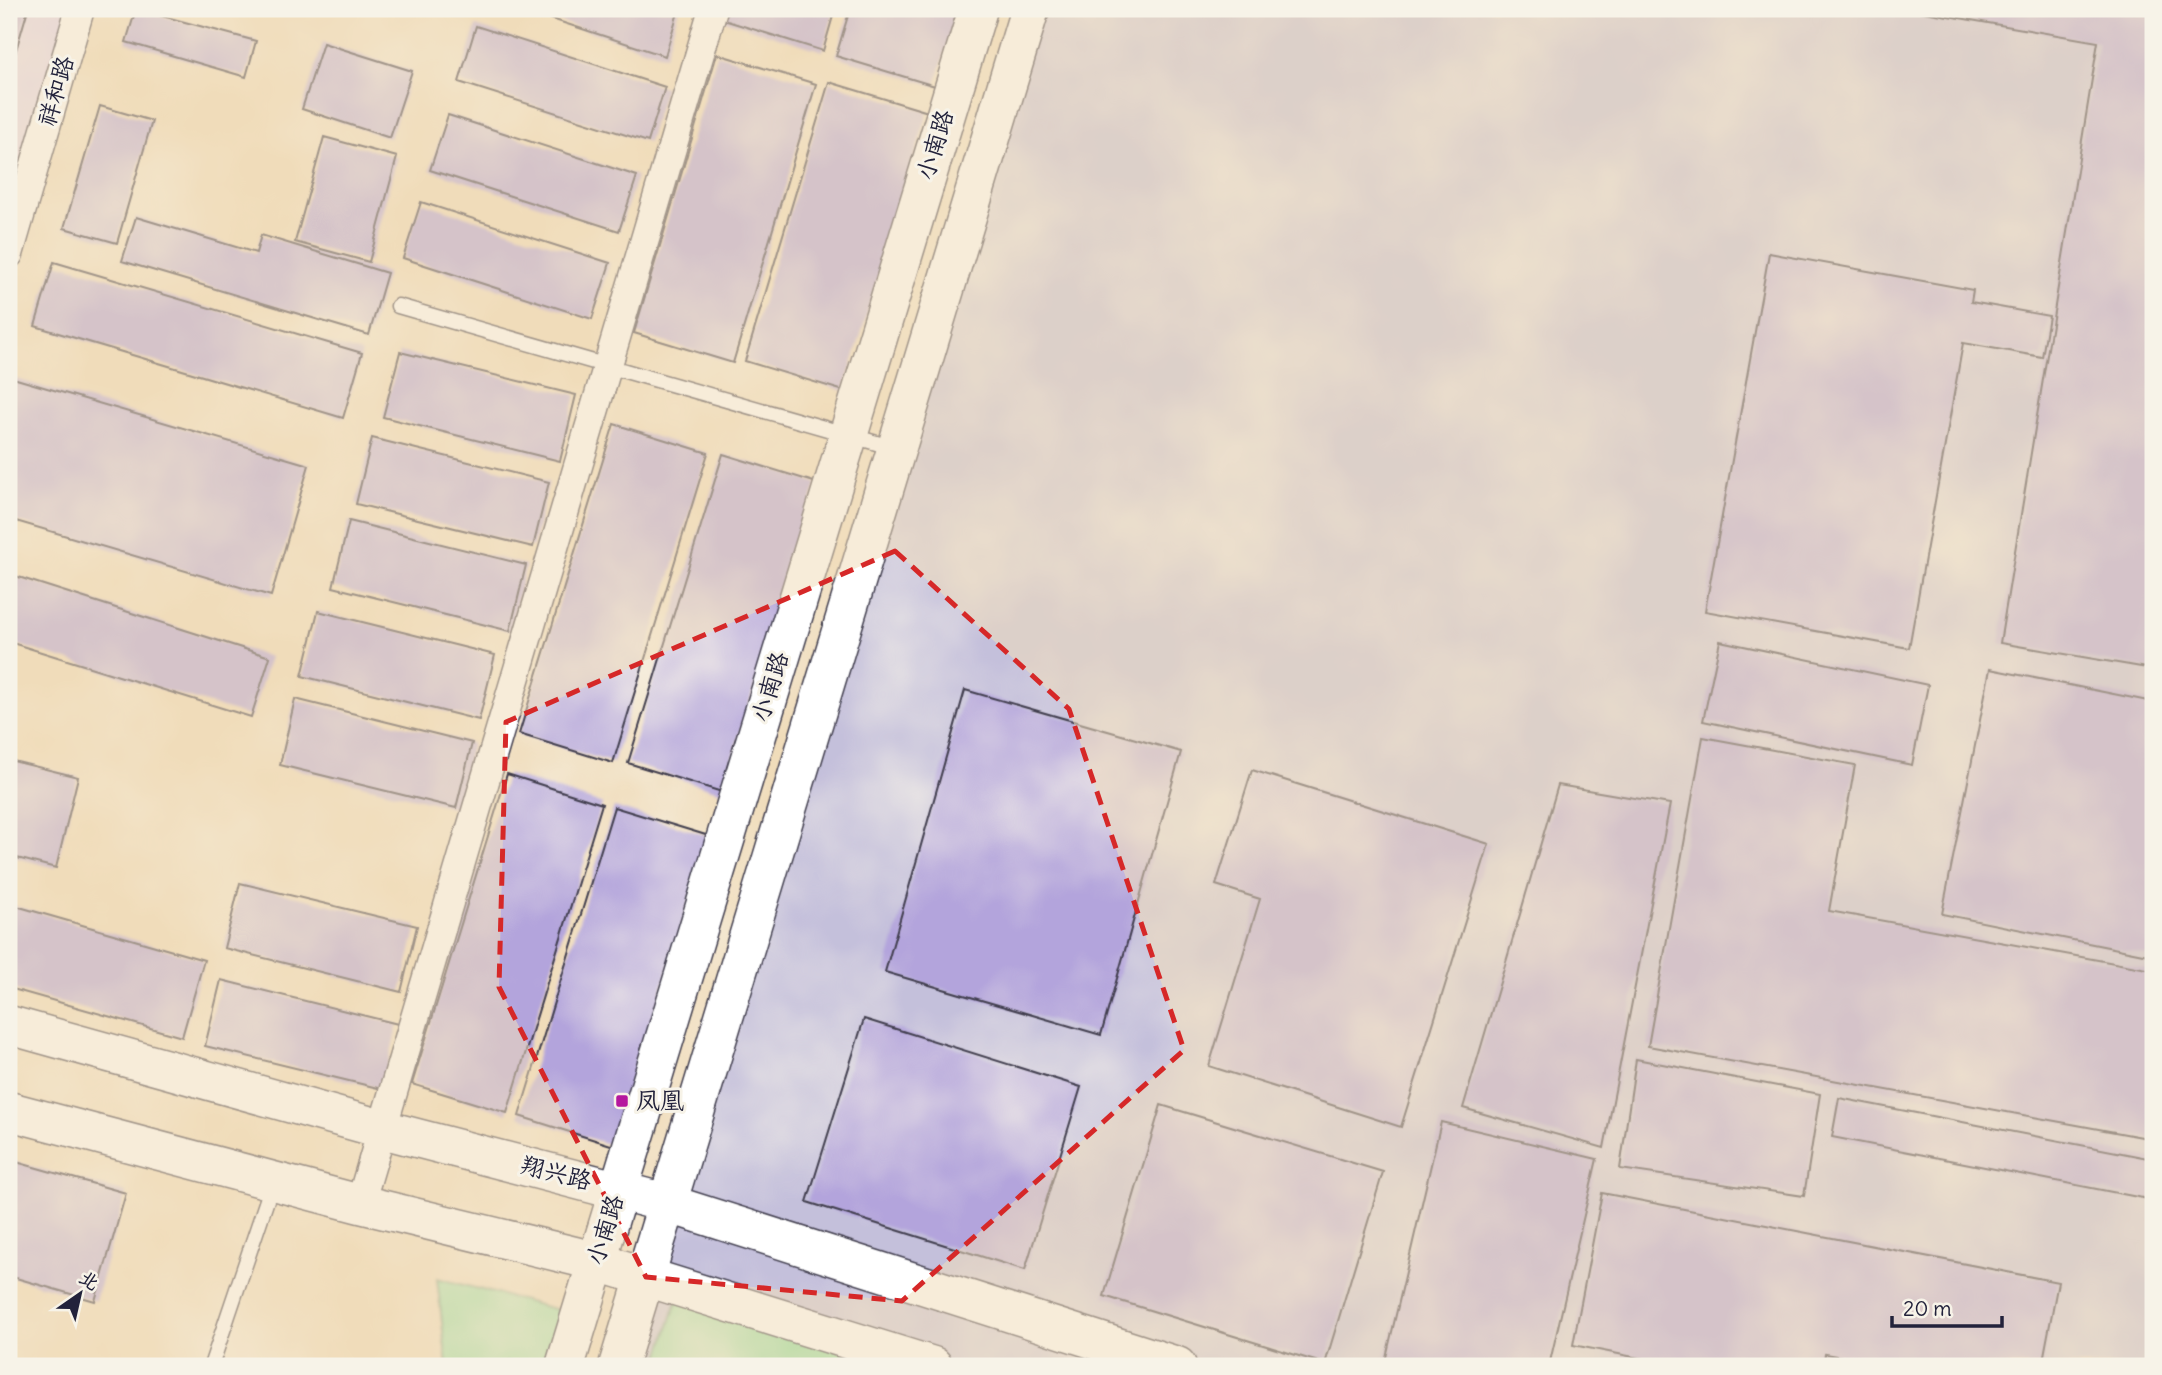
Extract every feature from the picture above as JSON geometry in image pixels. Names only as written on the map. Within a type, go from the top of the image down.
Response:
[{"type":"main road","name":"小南路","points":[[565,1366],[978,9]]},
{"type":"main road","name":"小南路","points":[[618,1366],[1030,9]]},
{"type":"main road","name":"翔兴路","points":[[9,1025],[382,1129],[666,1203],[1177,1366]]},
{"type":"main road","points":[[9,1111],[360,1204],[596,1261],[933,1366]]},
{"type":"street","name":"祥和路","points":[[9,254],[80,9]]},
{"type":"street","points":[[360,1204],[713,9]]},
{"type":"lane","points":[[398,306],[895,449]]},
{"type":"lane","points":[[211,1366],[273,1181]]},
{"type":"highlighted area","points":[[895,551],[1069,709],[1184,1050],[902,1301],[646,1277],[499,987],[506,722]]},
{"type":"shaded area","points":[[9,9],[80,9],[9,254]]},
{"type":"shaded area","points":[[1030,9],[2153,9],[2153,1366],[618,1366]]},
{"type":"green space","points":[[437,1278],[562,1311],[547,1366],[447,1366]]},
{"type":"green space","points":[[678,1298],[890,1366],[656,1366]]},
{"type":"building","points":[[9,9],[28,9],[9,74]]},
{"type":"building","points":[[136,9],[256,41],[246,77],[126,42]]},
{"type":"building","points":[[521,9],[679,9],[665,56]]},
{"type":"building","points":[[728,9],[835,9],[823,51],[724,20]]},
{"type":"building","points":[[850,9],[959,9],[935,86],[836,56]]},
{"type":"building","points":[[1907,9],[2153,9],[2153,669],[2000,643],[2098,42]]},
{"type":"building","points":[[476,26],[665,87],[648,142],[459,82]]},
{"type":"building","points":[[323,43],[412,71],[390,138],[302,109]]},
{"type":"building","points":[[717,54],[816,84],[733,363],[634,333]]},
{"type":"building","points":[[829,82],[928,112],[844,391],[745,361]]},
{"type":"building","points":[[100,106],[152,121],[117,243],[64,228]]},
{"type":"building","points":[[448,115],[637,176],[619,231],[430,170]]},
{"type":"building","points":[[324,137],[397,157],[369,262],[295,242]]},
{"type":"building","points":[[421,202],[610,263],[592,319],[403,258]]},
{"type":"building","points":[[136,217],[256,253],[261,235],[387,273],[369,335],[122,261]]},
{"type":"building","points":[[1769,253],[1973,290],[1971,302],[2049,316],[2042,357],[1963,343],[1909,648],[1705,611]]},
{"type":"building","points":[[54,262],[362,353],[343,418],[35,326]]},
{"type":"building","points":[[400,352],[576,395],[560,461],[383,417]]},
{"type":"building","points":[[13,378],[309,465],[271,596],[9,519],[9,394]]},
{"type":"building","points":[[614,424],[708,453],[613,763],[519,734]]},
{"type":"building","points":[[372,438],[549,482],[533,547],[356,504]]},
{"type":"building","points":[[723,454],[817,483],[722,792],[628,763]]},
{"type":"building","points":[[349,521],[526,565],[510,631],[333,587]]},
{"type":"building","points":[[9,574],[270,657],[251,717],[9,642]]},
{"type":"building","points":[[318,611],[495,655],[479,720],[302,676]]},
{"type":"building","points":[[1720,641],[1928,685],[1912,765],[1703,721]]},
{"type":"building","points":[[1990,669],[2153,702],[2153,956],[1942,914]]},
{"type":"building","points":[[965,690],[1181,752],[1101,1035],[885,972]]},
{"type":"building","points":[[295,699],[472,743],[456,808],[280,765]]},
{"type":"building","points":[[1703,737],[1855,765],[1829,911],[2153,970],[2153,1139],[1648,1046]]},
{"type":"building","points":[[9,760],[78,777],[56,868],[9,856]]},
{"type":"building","points":[[1252,770],[1489,844],[1401,1127],[1209,1066],[1260,899],[1216,885]]},
{"type":"building","points":[[507,774],[602,804],[507,1113],[412,1084]]},
{"type":"building","points":[[1558,785],[1670,804],[1604,1148],[1463,1108]]},
{"type":"building","points":[[614,807],[709,836],[614,1146],[519,1116]]},
{"type":"building","points":[[240,883],[417,926],[401,992],[224,948]]},
{"type":"building","points":[[9,904],[204,960],[182,1037],[9,988]]},
{"type":"building","points":[[221,980],[398,1024],[382,1089],[205,1046]]},
{"type":"building","points":[[864,1019],[1081,1087],[1025,1270],[807,1202]]},
{"type":"building","points":[[1636,1059],[1820,1094],[1804,1196],[1620,1169]]},
{"type":"building","points":[[1839,1098],[2153,1159],[2153,1200],[1832,1137]]},
{"type":"building","points":[[1161,1105],[1383,1172],[1325,1364],[1104,1296]]},
{"type":"building","points":[[1441,1122],[1597,1159],[1549,1366],[1384,1366]]},
{"type":"building","points":[[9,1160],[126,1193],[95,1301],[9,1276]]},
{"type":"building","points":[[1602,1193],[2058,1282],[2042,1366],[1890,1366],[1825,1354],[1823,1366],[1679,1366],[1573,1345]]},
{"type":"building","points":[[1833,1361],[1852,1365],[1852,1366],[1831,1366]]},
{"type":"place","name":"凤凰","points":[[622,1101]]}]
